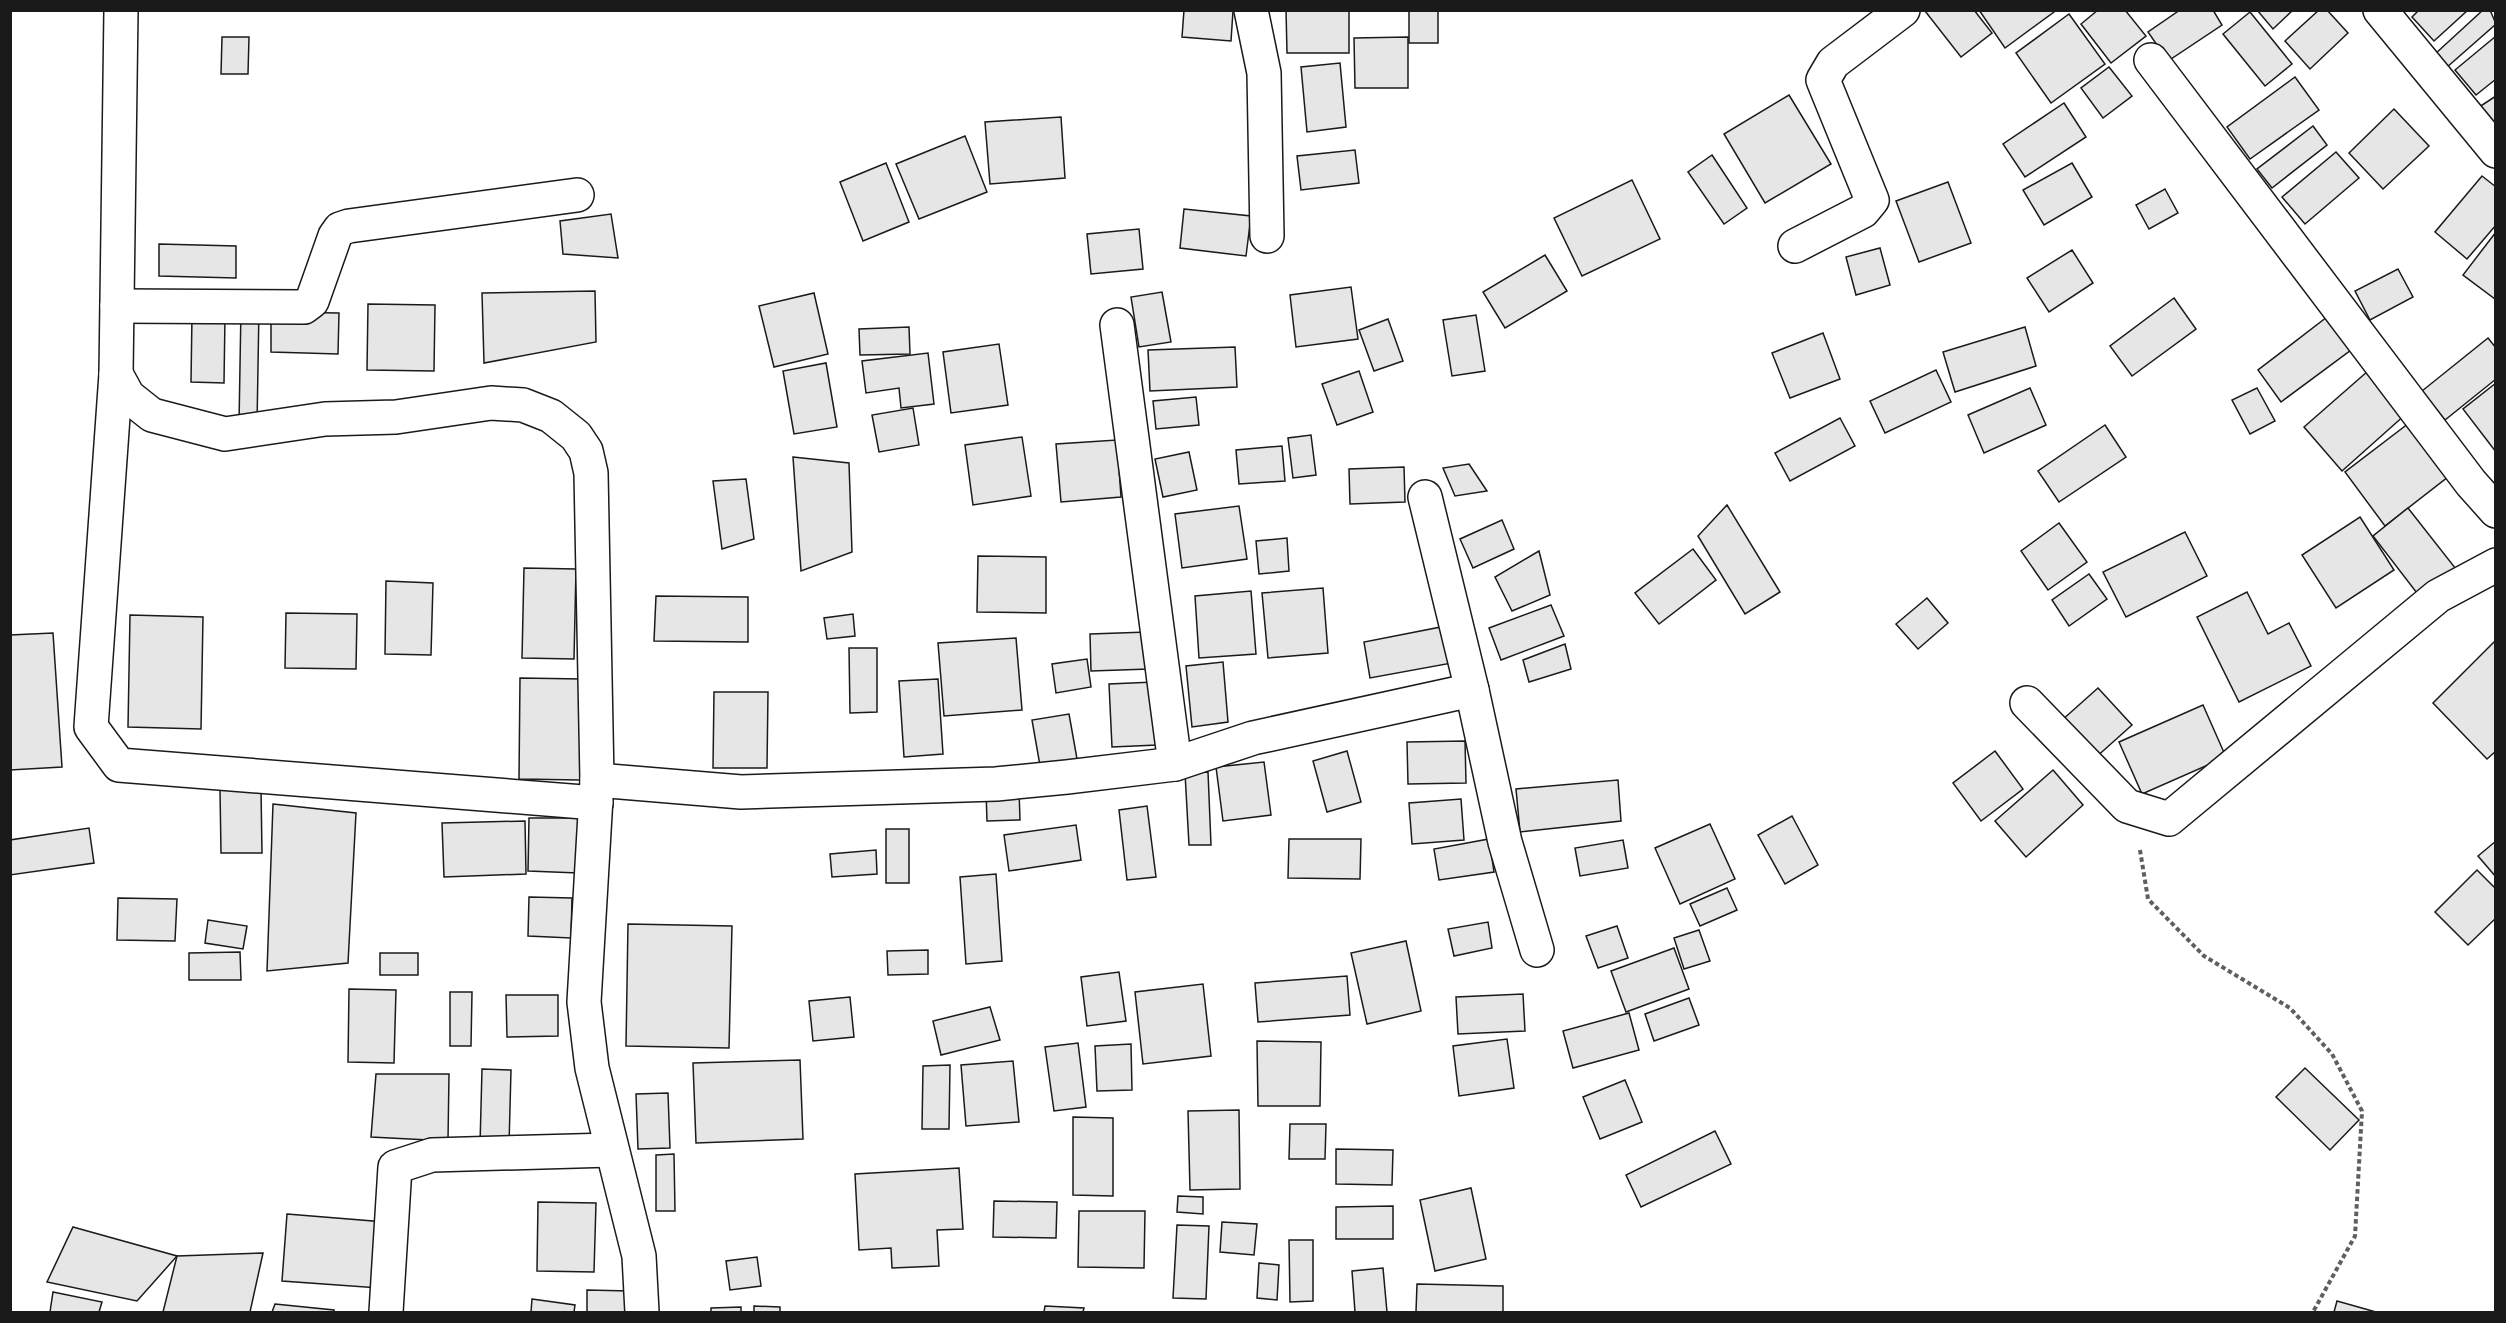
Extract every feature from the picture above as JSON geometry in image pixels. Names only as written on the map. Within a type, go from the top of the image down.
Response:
[{"type":"street","points":[[121,10],[116,374],[91,727],[120,765],[596,791],[741,792],[996,784],[1174,764],[1253,738],[1472,690]]},
{"type":"street","points":[[1251,10],[1264,74],[1268,236]]},
{"type":"street","points":[[1795,246],[1863,211],[1872,201],[1822,80],[1833,63],[1903,10]]},
{"type":"street","points":[[2379,10],[2496,151]]},
{"type":"street","points":[[2151,60],[2471,483],[2496,511]]},
{"type":"street","points":[[117,306],[304,307],[312,301],[335,236],[340,229],[577,195]]},
{"type":"street","points":[[1118,325],[1174,764]]},
{"type":"street","points":[[116,374],[128,396],[152,416],[225,434],[325,419],[396,417],[491,403],[523,405],[551,416],[576,436],[586,451],[591,473],[596,791],[584,1002],[592,1068],[639,1256],[642,1312]]},
{"type":"street","points":[[1425,497],[1472,690],[1505,842],[1537,950]]},
{"type":"street","points":[[2027,703],[2127,806],[2169,819],[2438,596],[2496,565]]},
{"type":"street","points":[[386,1312],[395,1167],[432,1155],[611,1150]]},
{"type":"path","points":[[2169,819],[2138,837],[2148,899],[2204,956],[2290,1008],[2332,1054],[2362,1111],[2355,1236],[2313,1312]]},
{"type":"building","points":[[1184,10],[1233,11],[1231,41],[1182,37]]},
{"type":"building","points":[[1286,10],[1349,10],[1349,53],[1287,53]]},
{"type":"building","points":[[1409,10],[1438,10],[1438,43],[1409,43]]},
{"type":"building","points":[[1974,10],[1992,33],[1961,57],[1925,11]]},
{"type":"building","points":[[1979,10],[2053,10],[2054,12],[2005,48]]},
{"type":"building","points":[[2098,10],[2125,10],[2146,36],[2111,63],[2081,24]]},
{"type":"building","points":[[2180,10],[2213,10],[2222,25],[2168,61],[2148,32]]},
{"type":"building","points":[[2257,10],[2293,10],[2273,29]]},
{"type":"building","points":[[2319,10],[2327,10],[2348,33],[2310,69],[2285,41]]},
{"type":"building","points":[[2419,10],[2468,10],[2434,41],[2412,17]]},
{"type":"building","points":[[2483,10],[2490,10],[2496,24],[2446,68],[2435,54]]},
{"type":"building","points":[[2250,12],[2292,64],[2265,86],[2223,34]]},
{"type":"building","points":[[2069,14],[2105,64],[2051,103],[2016,53]]},
{"type":"building","points":[[2496,36],[2496,79],[2476,95],[2455,70]]},
{"type":"building","points":[[222,37],[249,37],[248,74],[221,74]]},
{"type":"building","points":[[1408,37],[1408,88],[1355,88],[1354,38]]},
{"type":"building","points":[[1340,63],[1346,127],[1307,132],[1301,67]]},
{"type":"building","points":[[2109,67],[2132,96],[2103,118],[2081,88]]},
{"type":"building","points":[[2295,77],[2319,110],[2250,159],[2227,127]]},
{"type":"building","points":[[1789,95],[1831,164],[1765,203],[1724,134]]},
{"type":"building","points":[[2496,96],[2496,140],[2476,109]]},
{"type":"building","points":[[2064,103],[2086,137],[2025,177],[2003,144]]},
{"type":"building","points":[[2394,109],[2429,146],[2383,189],[2349,153]]},
{"type":"building","points":[[1061,117],[1065,178],[990,184],[985,122]]},
{"type":"building","points":[[2313,126],[2327,145],[2272,188],[2257,169]]},
{"type":"building","points":[[965,136],[987,192],[919,219],[896,164]]},
{"type":"building","points":[[1355,150],[1359,183],[1301,190],[1297,156]]},
{"type":"building","points":[[2336,152],[2359,178],[2305,224],[2282,197]]},
{"type":"building","points":[[1712,155],[1747,208],[1724,224],[1688,172]]},
{"type":"building","points":[[886,163],[909,222],[863,241],[840,182]]},
{"type":"building","points":[[2072,163],[2092,197],[2044,225],[2023,190]]},
{"type":"building","points":[[2482,176],[2496,187],[2496,225],[2467,259],[2435,232]]},
{"type":"building","points":[[1632,180],[1660,239],[1582,276],[1554,218]]},
{"type":"building","points":[[1948,182],[1971,243],[1919,262],[1896,201]]},
{"type":"building","points":[[2165,189],[2178,213],[2149,229],[2136,205]]},
{"type":"building","points":[[1184,209],[1251,216],[1246,256],[1180,248]]},
{"type":"building","points":[[611,214],[618,258],[563,254],[560,221]]},
{"type":"building","points":[[1139,229],[1143,269],[1091,274],[1087,234]]},
{"type":"building","points":[[2496,232],[2496,298],[2495,299],[2463,275]]},
{"type":"building","points":[[159,244],[236,246],[236,278],[159,276]]},
{"type":"building","points":[[1880,248],[1890,285],[1856,295],[1846,257]]},
{"type":"building","points":[[2072,250],[2093,283],[2049,312],[2027,278]]},
{"type":"building","points":[[1545,255],[1567,291],[1505,328],[1483,292]]},
{"type":"building","points":[[2398,269],[2413,297],[2370,320],[2355,291]]},
{"type":"building","points":[[1351,287],[1358,339],[1296,347],[1290,295]]},
{"type":"building","points":[[595,291],[596,342],[484,363],[482,293]]},
{"type":"building","points":[[1162,292],[1171,342],[1139,347],[1131,297]]},
{"type":"building","points":[[814,293],[828,354],[774,367],[759,306]]},
{"type":"building","points":[[2174,298],[2196,329],[2132,376],[2110,346]]},
{"type":"building","points":[[368,304],[435,305],[434,371],[367,370]]},
{"type":"building","points":[[241,308],[259,308],[257,425],[239,424]]},
{"type":"building","points":[[271,312],[339,313],[338,354],[271,352]]},
{"type":"building","points":[[192,315],[225,316],[224,383],[191,382]]},
{"type":"building","points":[[1476,315],[1485,371],[1452,376],[1443,320]]},
{"type":"building","points":[[2327,317],[2351,350],[2281,402],[2258,370]]},
{"type":"building","points":[[1388,319],[1403,361],[1374,371],[1359,330]]},
{"type":"building","points":[[909,327],[910,354],[860,355],[859,329]]},
{"type":"building","points":[[2025,327],[2036,366],[1955,392],[1943,352]]},
{"type":"building","points":[[1823,333],[1840,379],[1790,398],[1772,353]]},
{"type":"building","points":[[2488,338],[2496,348],[2496,379],[2445,420],[2422,391]]},
{"type":"building","points":[[999,344],[1008,405],[951,413],[943,352]]},
{"type":"building","points":[[1235,347],[1237,387],[1150,391],[1148,350]]},
{"type":"building","points":[[928,353],[934,404],[901,408],[899,388],[866,393],[862,361]]},
{"type":"building","points":[[826,363],[837,427],[794,434],[783,371]]},
{"type":"building","points":[[1936,370],[1951,402],[1885,433],[1870,401]]},
{"type":"building","points":[[1359,371],[1373,412],[1337,425],[1322,384]]},
{"type":"building","points":[[2368,371],[2406,414],[2342,471],[2304,427]]},
{"type":"building","points":[[2496,383],[2496,452],[2463,409]]},
{"type":"building","points":[[2030,388],[2046,425],[1984,453],[1968,415]]},
{"type":"building","points":[[2257,388],[2275,421],[2250,434],[2232,400]]},
{"type":"building","points":[[1196,397],[1199,425],[1156,429],[1153,401]]},
{"type":"building","points":[[913,408],[919,445],[879,452],[872,415]]},
{"type":"building","points":[[1840,418],[1855,446],[1790,481],[1775,453]]},
{"type":"building","points":[[2413,420],[2453,473],[2385,526],[2345,472]]},
{"type":"building","points":[[2105,425],[2126,457],[2059,502],[2038,471]]},
{"type":"building","points":[[1311,435],[1316,475],[1293,478],[1288,438]]},
{"type":"building","points":[[1022,437],[1031,496],[973,505],[965,445]]},
{"type":"building","points":[[1117,440],[1121,497],[1061,502],[1056,444]]},
{"type":"building","points":[[1282,446],[1285,481],[1239,484],[1236,450]]},
{"type":"building","points":[[1189,452],[1197,490],[1163,497],[1155,459]]},
{"type":"building","points":[[793,457],[849,463],[852,552],[801,571]]},
{"type":"building","points":[[1469,464],[1487,491],[1455,496],[1443,468]]},
{"type":"building","points":[[1404,467],[1405,502],[1350,504],[1349,469]]},
{"type":"building","points":[[746,479],[754,539],[722,549],[713,481]]},
{"type":"building","points":[[1727,505],[1780,592],[1745,614],[1698,536]]},
{"type":"building","points":[[1239,506],[1247,559],[1182,568],[1175,514]]},
{"type":"building","points":[[2408,508],[2456,569],[2420,597],[2373,536]]},
{"type":"building","points":[[2360,517],[2394,570],[2336,608],[2302,555]]},
{"type":"building","points":[[1502,520],[1514,549],[1473,568],[1460,539]]},
{"type":"building","points":[[2059,523],[2087,562],[2048,590],[2021,551]]},
{"type":"building","points":[[2185,532],[2207,576],[2126,617],[2103,572]]},
{"type":"building","points":[[1287,538],[1289,571],[1259,574],[1256,541]]},
{"type":"building","points":[[1693,549],[1716,580],[1659,624],[1635,593]]},
{"type":"building","points":[[1539,551],[1550,595],[1512,611],[1495,577]]},
{"type":"building","points":[[978,556],[1046,557],[1046,613],[977,612]]},
{"type":"building","points":[[524,568],[576,569],[574,659],[522,658]]},
{"type":"building","points":[[2089,574],[2107,599],[2069,626],[2052,600]]},
{"type":"building","points":[[386,581],[433,583],[431,655],[385,654]]},
{"type":"building","points":[[1323,588],[1328,653],[1268,658],[1262,593]]},
{"type":"building","points":[[1251,591],[1256,654],[1199,658],[1195,596]]},
{"type":"building","points":[[2247,592],[2268,634],[2289,623],[2311,666],[2239,702],[2197,617]]},
{"type":"building","points":[[656,596],[748,597],[748,642],[654,641]]},
{"type":"building","points":[[1927,598],[1948,623],[1918,649],[1896,624]]},
{"type":"building","points":[[1551,605],[1564,636],[1501,660],[1489,628]]},
{"type":"building","points":[[286,613],[357,614],[356,669],[285,668]]},
{"type":"building","points":[[853,614],[855,636],[827,639],[824,618]]},
{"type":"building","points":[[130,615],[203,617],[201,729],[128,727]]},
{"type":"building","points":[[1446,626],[1452,663],[1370,678],[1364,642]]},
{"type":"building","points":[[1147,632],[1149,669],[1091,671],[1090,634]]},
{"type":"building","points":[[53,633],[62,767],[10,770],[10,635]]},
{"type":"building","points":[[1016,638],[1022,710],[944,716],[938,643]]},
{"type":"building","points":[[2496,640],[2496,751],[2487,759],[2433,703]]},
{"type":"building","points":[[1565,644],[1571,669],[1529,682],[1523,660]]},
{"type":"building","points":[[849,648],[877,648],[877,712],[850,713]]},
{"type":"building","points":[[1087,659],[1091,687],[1056,693],[1052,664]]},
{"type":"building","points":[[1223,662],[1228,722],[1192,727],[1186,666]]},
{"type":"building","points":[[520,678],[582,679],[580,780],[519,779]]},
{"type":"building","points":[[938,679],[943,754],[904,757],[899,681]]},
{"type":"building","points":[[1154,682],[1157,745],[1112,747],[1109,684]]},
{"type":"building","points":[[2098,688],[2132,725],[2094,759],[2061,721]]},
{"type":"building","points":[[714,692],[768,692],[767,768],[713,768]]},
{"type":"building","points":[[2203,705],[2226,757],[2142,794],[2119,742]]},
{"type":"building","points":[[1069,714],[1079,770],[1042,777],[1032,720]]},
{"type":"building","points":[[1465,741],[1466,783],[1408,784],[1407,742]]},
{"type":"building","points":[[1347,751],[1361,802],[1327,812],[1313,761]]},
{"type":"building","points":[[1995,751],[2023,789],[1981,821],[1953,783]]},
{"type":"building","points":[[1264,762],[1271,815],[1223,821],[1216,767]]},
{"type":"building","points":[[2053,770],[2083,805],[2026,857],[1995,821]]},
{"type":"building","points":[[1208,772],[1211,845],[1189,845],[1185,773]]},
{"type":"building","points":[[1618,780],[1621,821],[1520,832],[1516,789]]},
{"type":"building","points":[[261,789],[262,853],[221,853],[220,790]]},
{"type":"building","points":[[1019,790],[1020,820],[987,821],[986,791]]},
{"type":"building","points":[[1461,799],[1464,840],[1412,844],[1409,803]]},
{"type":"building","points":[[273,804],[356,813],[348,963],[267,971]]},
{"type":"building","points":[[1147,806],[1156,877],[1127,880],[1119,810]]},
{"type":"building","points":[[1792,816],[1818,865],[1785,884],[1758,835]]},
{"type":"building","points":[[529,818],[579,818],[578,873],[528,871]]},
{"type":"building","points":[[525,821],[526,874],[444,877],[442,823]]},
{"type":"building","points":[[1710,824],[1735,879],[1680,904],[1655,848]]},
{"type":"building","points":[[1076,825],[1081,860],[1009,871],[1004,835]]},
{"type":"building","points":[[89,828],[94,863],[10,875],[10,840]]},
{"type":"building","points":[[886,829],[909,829],[909,883],[886,883]]},
{"type":"building","points":[[1289,839],[1361,839],[1360,879],[1288,878]]},
{"type":"building","points":[[1489,839],[1494,872],[1439,880],[1434,849]]},
{"type":"building","points":[[1623,840],[1628,868],[1580,876],[1575,848]]},
{"type":"building","points":[[2496,841],[2496,877],[2478,856]]},
{"type":"building","points":[[876,850],[877,874],[832,877],[830,854]]},
{"type":"building","points":[[2477,870],[2496,889],[2496,918],[2468,945],[2435,912]]},
{"type":"building","points":[[996,874],[1002,961],[966,964],[960,877]]},
{"type":"building","points":[[1727,888],[1737,910],[1700,926],[1690,904]]},
{"type":"building","points":[[529,897],[572,898],[571,938],[528,936]]},
{"type":"building","points":[[118,898],[177,899],[175,941],[117,940]]},
{"type":"building","points":[[208,920],[247,926],[243,949],[205,943]]},
{"type":"building","points":[[1488,922],[1492,948],[1454,956],[1448,929]]},
{"type":"building","points":[[628,924],[732,926],[729,1048],[626,1046]]},
{"type":"building","points":[[1617,926],[1628,958],[1598,968],[1586,936]]},
{"type":"building","points":[[1699,930],[1710,961],[1684,969],[1674,938]]},
{"type":"building","points":[[1406,941],[1421,1011],[1367,1024],[1351,953]]},
{"type":"building","points":[[1674,948],[1689,989],[1626,1012],[1611,971]]},
{"type":"building","points":[[928,950],[928,974],[888,975],[887,951]]},
{"type":"building","points":[[240,952],[241,980],[189,980],[189,953]]},
{"type":"building","points":[[380,953],[418,953],[418,975],[380,975]]},
{"type":"building","points":[[1119,972],[1126,1021],[1087,1026],[1081,977]]},
{"type":"building","points":[[1347,976],[1350,1015],[1258,1022],[1255,983]]},
{"type":"building","points":[[1203,984],[1211,1056],[1143,1064],[1135,992]]},
{"type":"building","points":[[349,989],[396,990],[394,1063],[348,1062]]},
{"type":"building","points":[[450,992],[472,992],[471,1046],[450,1046]]},
{"type":"building","points":[[1523,994],[1525,1031],[1458,1034],[1456,997]]},
{"type":"building","points":[[506,995],[558,995],[558,1036],[507,1037]]},
{"type":"building","points":[[850,997],[854,1037],[813,1041],[809,1001]]},
{"type":"building","points":[[1689,998],[1699,1025],[1654,1041],[1645,1014]]},
{"type":"building","points":[[990,1007],[1000,1040],[941,1055],[933,1021]]},
{"type":"building","points":[[1629,1013],[1639,1050],[1573,1068],[1563,1031]]},
{"type":"building","points":[[1507,1039],[1514,1088],[1459,1096],[1453,1046]]},
{"type":"building","points":[[1257,1041],[1321,1042],[1320,1106],[1258,1106]]},
{"type":"building","points":[[1078,1043],[1086,1107],[1054,1111],[1045,1047]]},
{"type":"building","points":[[1131,1044],[1132,1090],[1097,1091],[1095,1046]]},
{"type":"building","points":[[800,1060],[803,1139],[696,1143],[693,1063]]},
{"type":"building","points":[[1013,1061],[1019,1122],[966,1126],[961,1065]]},
{"type":"building","points":[[950,1065],[949,1129],[922,1129],[923,1066]]},
{"type":"building","points":[[2305,1068],[2359,1120],[2330,1150],[2276,1097]]},
{"type":"building","points":[[482,1069],[511,1070],[509,1145],[480,1145]]},
{"type":"building","points":[[376,1074],[449,1074],[448,1141],[371,1137]]},
{"type":"building","points":[[1625,1080],[1642,1122],[1600,1139],[1583,1097]]},
{"type":"building","points":[[668,1093],[670,1148],[638,1149],[636,1094]]},
{"type":"building","points":[[1239,1110],[1240,1189],[1190,1190],[1188,1111]]},
{"type":"building","points":[[1073,1117],[1113,1118],[1113,1196],[1073,1195]]},
{"type":"building","points":[[1290,1124],[1326,1124],[1325,1159],[1289,1159]]},
{"type":"building","points":[[1715,1131],[1731,1164],[1641,1207],[1626,1175]]},
{"type":"building","points":[[1336,1149],[1393,1150],[1392,1185],[1336,1184]]},
{"type":"building","points":[[674,1154],[675,1211],[656,1211],[656,1155]]},
{"type":"building","points":[[959,1168],[963,1229],[937,1230],[939,1266],[892,1268],[891,1248],[859,1250],[855,1174]]},
{"type":"building","points":[[1471,1188],[1486,1259],[1435,1271],[1420,1200]]},
{"type":"building","points":[[1178,1196],[1203,1197],[1203,1214],[1177,1212]]},
{"type":"building","points":[[994,1201],[1057,1202],[1056,1238],[993,1237]]},
{"type":"building","points":[[538,1202],[596,1203],[594,1272],[537,1271]]},
{"type":"building","points":[[1393,1206],[1393,1239],[1336,1239],[1336,1207]]},
{"type":"building","points":[[1079,1211],[1145,1211],[1144,1268],[1078,1267]]},
{"type":"building","points":[[287,1214],[385,1222],[379,1288],[282,1281]]},
{"type":"building","points":[[1222,1222],[1257,1224],[1254,1255],[1220,1252]]},
{"type":"building","points":[[1177,1225],[1209,1226],[1206,1299],[1173,1298]]},
{"type":"building","points":[[73,1227],[177,1256],[137,1301],[47,1282]]},
{"type":"building","points":[[1289,1240],[1313,1240],[1313,1301],[1290,1302]]},
{"type":"building","points":[[263,1253],[250,1312],[163,1312],[177,1256]]},
{"type":"building","points":[[757,1257],[761,1286],[730,1290],[726,1261]]},
{"type":"building","points":[[1259,1263],[1279,1265],[1277,1300],[1257,1298]]},
{"type":"building","points":[[1383,1268],[1387,1312],[1355,1312],[1352,1271]]},
{"type":"building","points":[[1417,1284],[1503,1286],[1503,1312],[1416,1312]]},
{"type":"building","points":[[587,1290],[629,1291],[629,1312],[587,1312]]},
{"type":"building","points":[[53,1292],[102,1302],[99,1312],[50,1312]]},
{"type":"building","points":[[532,1299],[575,1305],[574,1312],[531,1312]]},
{"type":"building","points":[[2337,1301],[2376,1312],[2334,1312]]},
{"type":"building","points":[[275,1304],[334,1310],[334,1312],[272,1312]]},
{"type":"building","points":[[754,1306],[780,1307],[780,1312],[754,1312]]},
{"type":"building","points":[[1045,1306],[1084,1308],[1083,1312],[1044,1312]]},
{"type":"building","points":[[741,1307],[741,1312],[711,1312],[711,1308]]}]
